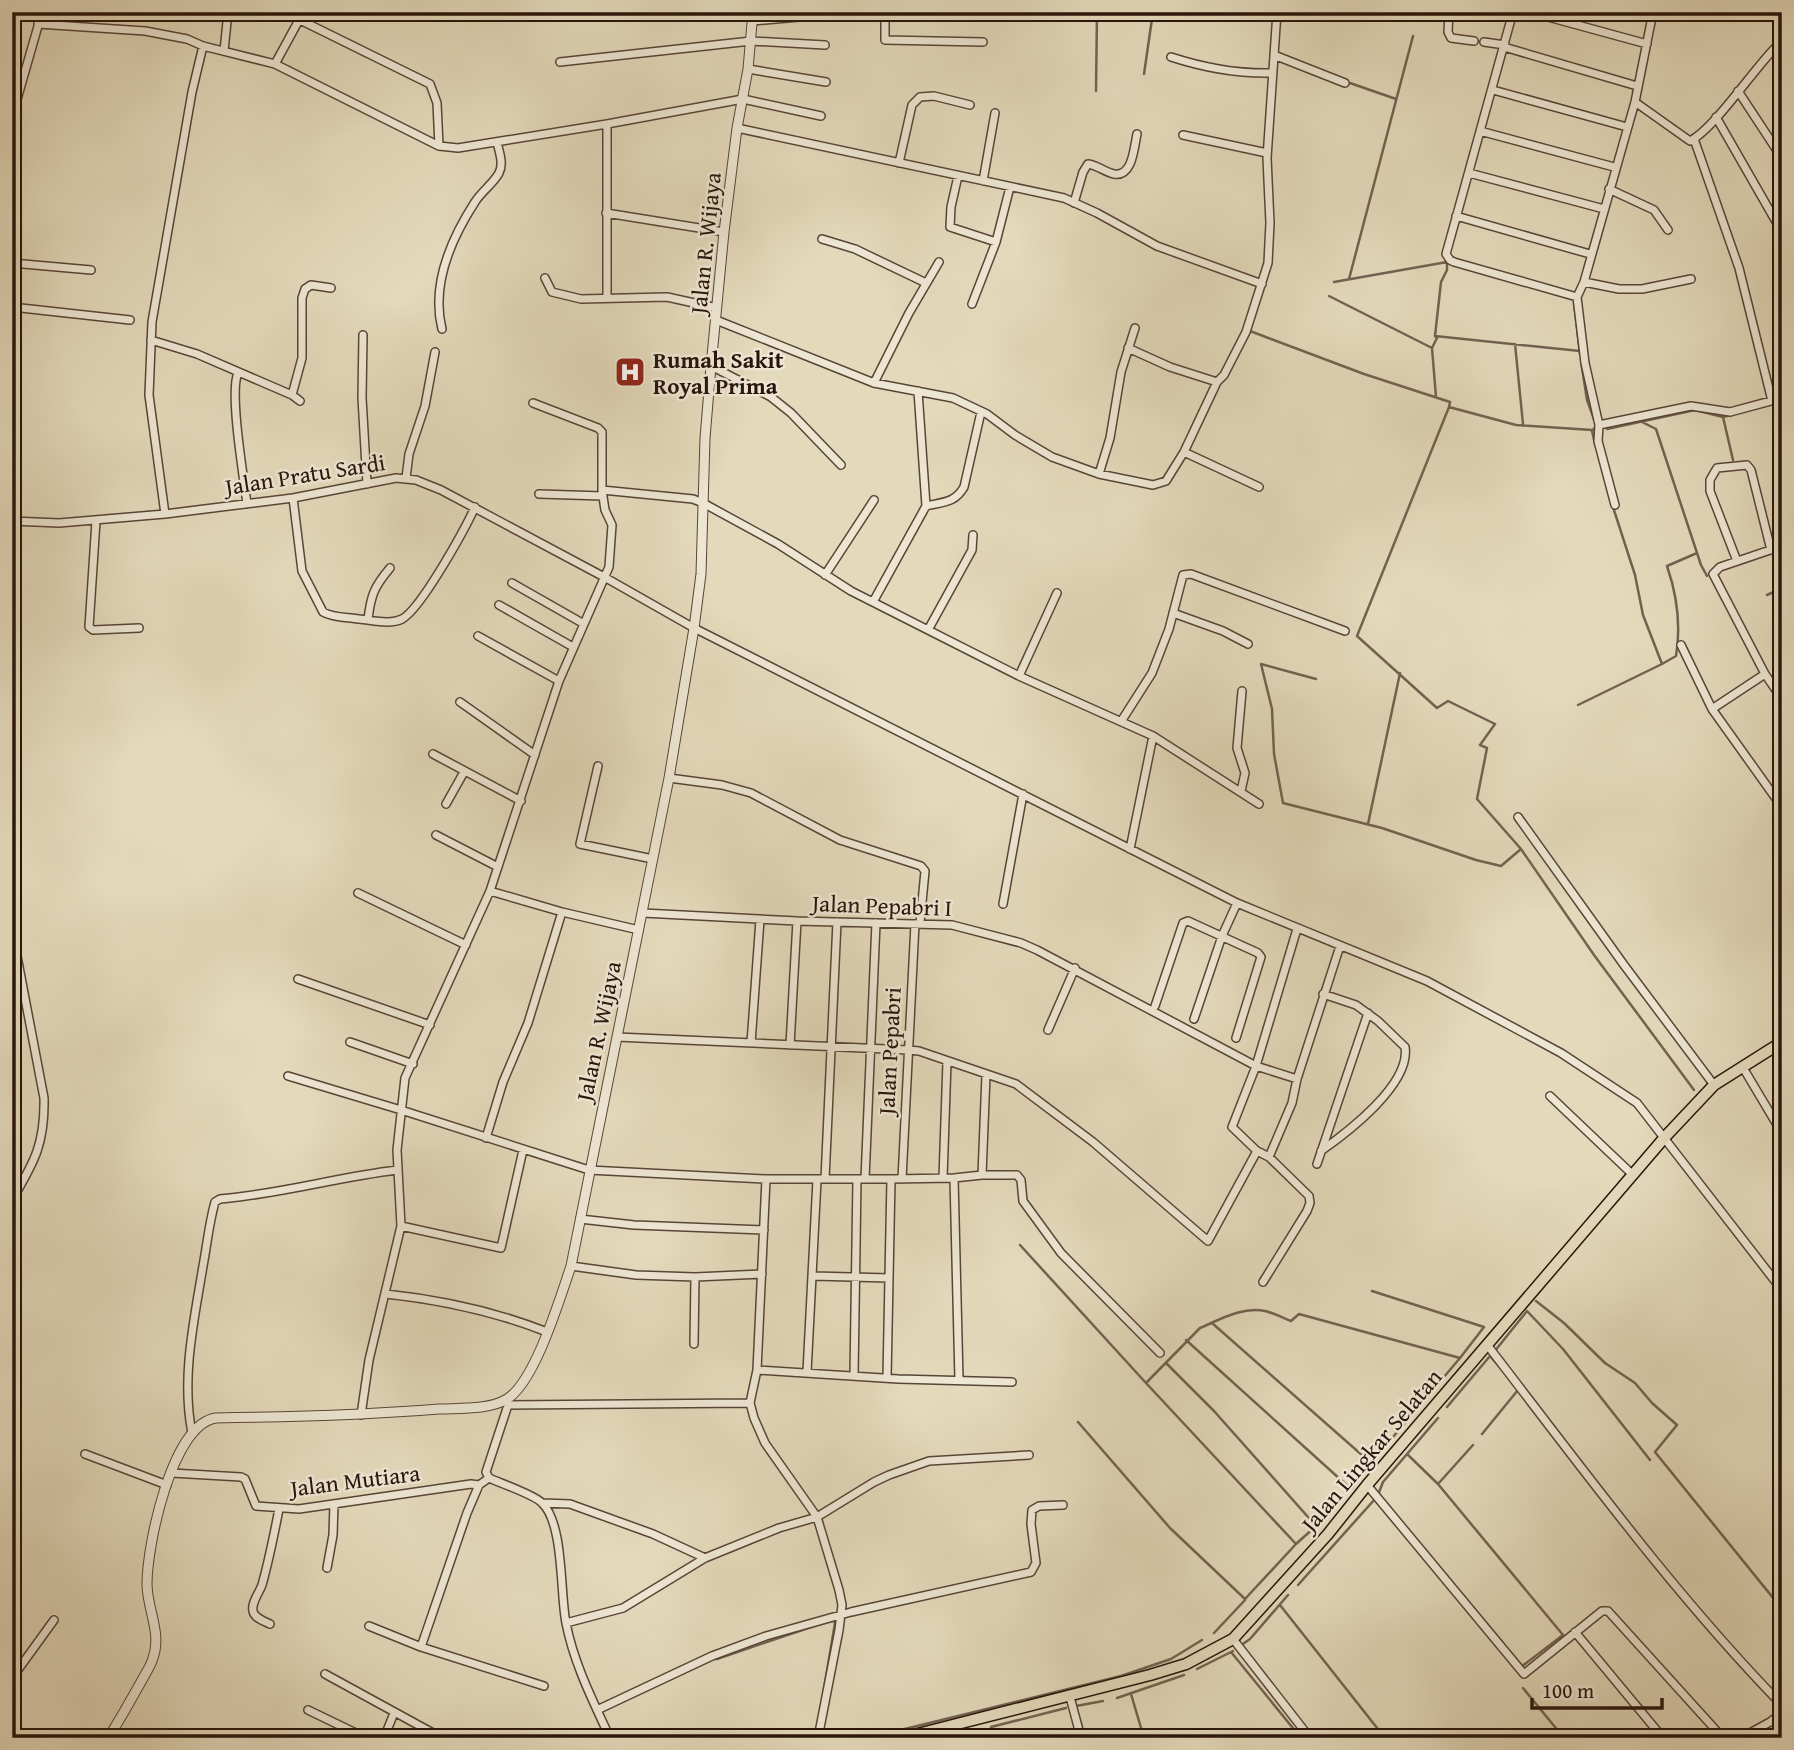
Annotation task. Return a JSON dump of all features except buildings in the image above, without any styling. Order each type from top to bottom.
[{"type":"highway","name":"Jalan Lingkar Selatan","points":[[902,1738],[1070,1697],[1186,1664],[1233,1639],[1328,1534],[1665,1137],[1714,1084],[1782,1042]]},
{"type":"street","points":[[12,117],[42,12]]},
{"type":"street","points":[[224,51],[228,12]]},
{"type":"street","points":[[284,12],[430,84],[437,103],[439,146]]},
{"type":"street","points":[[753,16],[857,12]]},
{"type":"street","points":[[885,12],[885,40],[983,42]]},
{"type":"street","points":[[716,320],[874,383],[953,398],[981,412],[1052,457],[1099,474],[1153,485],[1166,481],[1184,452],[1217,382],[1224,375],[1246,332],[1268,263],[1270,223],[1267,153],[1277,12]]},
{"type":"street","points":[[1347,12],[1366,14]]},
{"type":"street","points":[[1449,12],[1451,38],[1474,41]]},
{"type":"street","points":[[1513,12],[1446,254],[1450,260],[1577,297]]},
{"type":"street","points":[[1530,12],[1647,44]]},
{"type":"street","points":[[1615,505],[1598,441],[1599,425],[1587,375],[1577,297],[1584,282],[1635,102],[1653,12]]},
{"type":"street","name":"Jalan R. Wijaya","points":[[507,1402],[519,1388],[547,1332],[571,1266],[669,778],[701,574],[710,366],[724,232],[753,16]]},
{"type":"street","points":[[275,64],[299,20]]},
{"type":"street","points":[[38,24],[145,31],[187,39],[203,46],[275,64],[439,146],[458,148],[497,142],[743,99],[821,116]]},
{"type":"street","points":[[560,62],[751,41],[825,45]]},
{"type":"street","points":[[1484,42],[1637,86]]},
{"type":"street","points":[[165,514],[149,395],[152,322],[192,92],[203,46]]},
{"type":"street","points":[[1635,102],[1687,139],[1695,139],[1775,48],[1782,49]]},
{"type":"street","points":[[1274,55],[1345,83]]},
{"type":"street","points":[[1171,57],[1203,68],[1272,74]]},
{"type":"street","points":[[748,69],[826,82]]},
{"type":"street","points":[[1493,90],[1627,127]]},
{"type":"street","points":[[1738,90],[1782,158]]},
{"type":"street","points":[[899,163],[912,105],[920,97],[934,96],[970,105]]},
{"type":"street","points":[[983,181],[995,113]]},
{"type":"street","points":[[1716,117],[1782,232]]},
{"type":"street","points":[[607,124],[607,297]]},
{"type":"street","points":[[737,128],[1074,203],[1157,246],[1262,284]]},
{"type":"street","points":[[1480,131],[1615,167]]},
{"type":"street","points":[[1074,203],[1088,164],[1114,174],[1128,169],[1137,134]]},
{"type":"street","points":[[1183,135],[1267,153]]},
{"type":"street","points":[[1695,139],[1739,268],[1772,401]]},
{"type":"street","points":[[442,329],[438,312],[448,253],[476,200],[499,173],[501,162],[497,142]]},
{"type":"street","points":[[1469,173],[1604,209]]},
{"type":"street","points":[[958,176],[951,207],[950,227],[996,242]]},
{"type":"street","points":[[972,304],[996,242],[1010,187]]},
{"type":"street","points":[[1609,189],[1654,210],[1668,230]]},
{"type":"street","points":[[606,213],[724,232]]},
{"type":"street","points":[[1457,216],[1590,254]]},
{"type":"street","points":[[822,239],[855,248],[926,283]]},
{"type":"street","points":[[874,383],[939,262]]},
{"type":"street","points":[[12,263],[91,270]]},
{"type":"street","points":[[545,278],[552,292],[580,299],[667,297],[717,308]]},
{"type":"street","points":[[1584,282],[1642,289],[1691,279]]},
{"type":"street","points":[[292,395],[302,358],[302,298],[305,289],[311,285],[331,288]]},
{"type":"street","points":[[12,307],[131,320]]},
{"type":"street","points":[[1099,474],[1110,438],[1121,372],[1135,328]]},
{"type":"street","points":[[363,335],[362,398],[367,484]]},
{"type":"street","points":[[151,340],[197,354],[292,395],[300,401]]},
{"type":"street","points":[[1128,348],[1170,367],[1217,382]]},
{"type":"street","points":[[406,478],[409,454],[425,406],[435,352]]},
{"type":"street","points":[[710,366],[771,397],[791,413],[841,465]]},
{"type":"street","points":[[238,373],[235,383],[236,410],[247,503]]},
{"type":"street","points":[[873,602],[926,506],[918,391]]},
{"type":"street","points":[[1599,425],[1691,406],[1730,412],[1782,398]]},
{"type":"street","points":[[361,1416],[369,1360],[401,1226],[397,1170],[405,1078],[490,891],[559,681],[606,578],[612,525],[605,510],[602,493],[602,432],[533,402]]},
{"type":"street","points":[[926,506],[954,500],[964,487],[981,412]]},
{"type":"street","points":[[1184,452],[1259,486]]},
{"type":"street","points":[[1737,561],[1710,491],[1710,480],[1717,468],[1741,464],[1747,465],[1751,470],[1771,550]]},
{"type":"street","name":"Jalan Pratu Sardi","points":[[12,521],[59,523],[165,514],[293,498],[406,478],[416,480],[475,507],[694,628],[1237,903],[1427,981],[1561,1053],[1637,1103],[1782,1290]]},
{"type":"street","points":[[539,495],[602,493],[693,499],[703,503],[778,544],[873,602],[1019,676],[1153,736],[1259,804]]},
{"type":"street","points":[[293,498],[302,571],[320,608],[332,616],[368,620],[395,621],[411,611],[458,543],[475,507]]},
{"type":"street","points":[[825,575],[874,500]]},
{"type":"street","points":[[96,521],[89,627],[93,630],[139,628]]},
{"type":"street","points":[[928,629],[972,550],[973,535]]},
{"type":"street","points":[[1782,547],[1714,570],[1713,578],[1765,674],[1782,699]]},
{"type":"street","points":[[368,620],[370,597],[390,568]]},
{"type":"street","points":[[1122,720],[1152,673],[1169,629],[1183,575],[1192,574],[1345,631]]},
{"type":"street","points":[[512,583],[584,624]]},
{"type":"street","points":[[1019,676],[1057,593]]},
{"type":"street","points":[[499,605],[573,647]]},
{"type":"street","points":[[1173,613],[1223,631],[1248,644]]},
{"type":"street","points":[[478,636],[559,681]]},
{"type":"street","points":[[1681,645],[1712,709],[1782,807]]},
{"type":"street","points":[[1712,709],[1765,674]]},
{"type":"street","points":[[1241,791],[1245,773],[1237,748],[1242,691]]},
{"type":"street","points":[[460,702],[536,755]]},
{"type":"street","points":[[1130,849],[1153,736]]},
{"type":"street","points":[[433,754],[521,801]]},
{"type":"street","points":[[598,766],[580,844],[653,859]]},
{"type":"street","points":[[446,804],[464,772]]},
{"type":"street","name":"Jalan Pepabri","points":[[669,778],[722,785],[751,793],[840,840],[923,867],[925,871],[917,923],[908,1050],[902,1179]]},
{"type":"street","points":[[1003,904],[1023,794]]},
{"type":"street","points":[[1518,817],[1624,965],[1714,1084]]},
{"type":"street","points":[[436,835],[498,867]]},
{"type":"street","points":[[490,891],[639,930]]},
{"type":"street","points":[[358,892],[466,945]]},
{"type":"street","points":[[1194,1019],[1222,936],[1237,903]]},
{"type":"street","points":[[486,1138],[503,1082],[528,1023],[562,912]]},
{"type":"street","name":"Jalan Pepabri I","points":[[643,913],[760,920],[952,925],[1021,943],[1075,968],[1255,1066],[1297,1079]]},
{"type":"street","points":[[751,1043],[760,920]]},
{"type":"street","points":[[790,1045],[797,921]]},
{"type":"street","points":[[1156,1006],[1183,921],[1188,921],[1258,953],[1262,959],[1236,1038]]},
{"type":"street","points":[[807,1372],[837,922]]},
{"type":"street","points":[[854,1376],[856,1277],[871,1049],[876,923]]},
{"type":"street","points":[[12,929],[44,1098],[45,1118],[38,1151],[12,1200]]},
{"type":"street","points":[[1263,1282],[1310,1203],[1309,1196],[1269,1157],[1257,1151],[1232,1127],[1255,1066],[1297,929]]},
{"type":"street","points":[[1269,1157],[1292,1103],[1297,1079],[1340,946]]},
{"type":"street","points":[[1048,1030],[1075,968]]},
{"type":"street","points":[[298,979],[430,1025]]},
{"type":"street","points":[[1321,1151],[1364,1118],[1399,1075],[1406,1052],[1405,1046],[1368,1013],[1356,1005],[1323,994]]},
{"type":"street","points":[[1317,1164],[1368,1013]]},
{"type":"street","points":[[617,1037],[919,1051],[1011,1082],[1093,1142],[1208,1241],[1257,1151]]},
{"type":"street","points":[[350,1042],[413,1064]]},
{"type":"street","points":[[943,1178],[947,1062]]},
{"type":"street","points":[[1742,1066],[1782,1133]]},
{"type":"street","points":[[982,1175],[986,1075]]},
{"type":"street","points":[[288,1076],[589,1170],[821,1180],[954,1178],[1009,1174],[1019,1177],[1023,1201],[1061,1253],[1160,1353]]},
{"type":"street","points":[[1550,1096],[1633,1175]]},
{"type":"street","points":[[401,1226],[500,1249],[523,1150]]},
{"type":"street","points":[[191,1433],[186,1382],[214,1205],[220,1199],[256,1196],[397,1170]]},
{"type":"street","points":[[954,1178],[959,1380]]},
{"type":"street","points":[[766,1179],[757,1370],[750,1403],[765,1443],[817,1517],[839,1590],[841,1614],[818,1738]]},
{"type":"street","points":[[887,1378],[891,1179]]},
{"type":"street","points":[[580,1219],[634,1225],[764,1230]]},
{"type":"street","points":[[571,1266],[636,1275],[695,1277],[762,1274]]},
{"type":"street","points":[[814,1276],[889,1278]]},
{"type":"street","points":[[694,1344],[695,1277]]},
{"type":"street","points":[[386,1294],[463,1304],[547,1332]]},
{"type":"street","points":[[1488,1346],[1619,1516],[1748,1670],[1782,1705]]},
{"type":"street","points":[[757,1370],[1012,1382]]},
{"type":"street","points":[[108,1738],[154,1657],[157,1636],[147,1588],[148,1561],[167,1485],[184,1442],[201,1423],[216,1418],[361,1416],[507,1402],[750,1403]]},
{"type":"street","points":[[507,1402],[486,1472],[489,1478],[542,1503],[570,1504],[653,1534],[705,1558]]},
{"type":"street","points":[[85,1454],[167,1485]]},
{"type":"street","points":[[566,1623],[623,1608],[705,1558],[779,1528],[817,1517],[874,1482],[929,1461],[1029,1455]]},
{"type":"street","name":"Jalan Mutiara","points":[[172,1473],[241,1477],[245,1479],[256,1506],[279,1509],[479,1485]]},
{"type":"street","points":[[421,1647],[447,1566],[479,1485],[489,1478]]},
{"type":"street","points":[[1367,1485],[1524,1674],[1602,1611],[1608,1611],[1723,1738]]},
{"type":"street","points":[[542,1503],[557,1537],[566,1623],[584,1685],[610,1738]]},
{"type":"street","points":[[327,1569],[332,1544],[334,1504]]},
{"type":"street","points":[[597,1710],[712,1656],[766,1636],[841,1614],[1031,1572],[1036,1563],[1030,1513],[1034,1507],[1063,1505]]},
{"type":"street","points":[[270,1624],[256,1617],[253,1607],[273,1545],[279,1509]]},
{"type":"street","points":[[12,1678],[54,1620]]},
{"type":"street","points":[[369,1626],[421,1647],[544,1686]]},
{"type":"street","points":[[1575,1632],[1663,1738]]},
{"type":"street","points":[[1233,1639],[1310,1738]]},
{"type":"street","points":[[325,1674],[442,1738]]},
{"type":"street","points":[[1070,1697],[1081,1738]]},
{"type":"street","points":[[308,1710],[366,1738]]},
{"type":"street","points":[[384,1738],[394,1713]]},
{"type":"street","points":[[1741,1738],[1782,1713]]},
{"type":"waterway","points":[[1096,91],[1097,12]]},
{"type":"waterway","points":[[1144,74],[1153,12]]},
{"type":"waterway","points":[[1349,279],[1413,36]]},
{"type":"waterway","points":[[1350,83],[1396,99]]},
{"type":"waterway","points":[[1436,397],[1432,348],[1437,338],[1435,336],[1441,282],[1447,270],[1447,261]]},
{"type":"waterway","points":[[1334,282],[1447,262]]},
{"type":"waterway","points":[[1329,296],[1432,348]]},
{"type":"waterway","points":[[1574,302],[1580,354]]},
{"type":"waterway","points":[[1250,331],[1364,374],[1450,402],[1449,407],[1516,425],[1592,430]]},
{"type":"waterway","points":[[1435,336],[1580,351]]},
{"type":"waterway","points":[[1515,344],[1523,424]]},
{"type":"waterway","points":[[1581,361],[1587,400],[1594,419]]},
{"type":"waterway","points":[[1316,679],[1261,664],[1272,709],[1274,754],[1283,803],[1382,828],[1501,866],[1521,849],[1477,799],[1487,748],[1480,745],[1495,724],[1448,701],[1437,708],[1357,636],[1449,407]]},
{"type":"waterway","points":[[1607,429],[1695,410],[1723,417],[1731,415]]},
{"type":"waterway","points":[[1723,417],[1733,460]]},
{"type":"waterway","points":[[1642,422],[1656,429],[1707,576]]},
{"type":"waterway","points":[[1595,444],[1592,431],[1597,425]]},
{"type":"waterway","points":[[1578,705],[1662,664],[1643,615],[1635,575],[1612,504]]},
{"type":"waterway","points":[[1662,664],[1676,656],[1678,633],[1676,599],[1667,566],[1697,553]]},
{"type":"waterway","points":[[1767,595],[1782,588]]},
{"type":"waterway","points":[[1368,824],[1400,673]]},
{"type":"waterway","points":[[1521,849],[1594,955],[1694,1090]]},
{"type":"waterway","points":[[1020,1245],[1146,1383]]},
{"type":"waterway","points":[[1372,1291],[1484,1327],[1460,1358]]},
{"type":"waterway","points":[[1536,1301],[1564,1323],[1605,1363],[1635,1383],[1652,1403],[1677,1425],[1655,1452],[1782,1609]]},
{"type":"waterway","points":[[1078,1422],[1170,1528],[1245,1599],[1296,1544],[1146,1383],[1200,1328],[1231,1315],[1248,1310],[1265,1311],[1291,1321],[1299,1314],[1460,1358],[1371,1463],[1212,1323]]},
{"type":"waterway","points":[[1494,1352],[1527,1311],[1563,1349],[1650,1460]]},
{"type":"waterway","points":[[1186,1340],[1351,1489],[1371,1463]]},
{"type":"waterway","points":[[1490,1356],[1504,1372]]},
{"type":"waterway","points":[[1447,1407],[1490,1356]]},
{"type":"waterway","points":[[1166,1363],[1214,1411],[1316,1526],[1296,1544]]},
{"type":"waterway","points":[[1482,1434],[1518,1390]]},
{"type":"waterway","points":[[1378,1495],[1383,1482],[1438,1418]]},
{"type":"waterway","points":[[1438,1484],[1473,1445]]},
{"type":"waterway","points":[[1407,1454],[1438,1484],[1563,1635],[1521,1667]]},
{"type":"waterway","points":[[1298,1585],[1375,1499]]},
{"type":"waterway","points":[[1240,1646],[1250,1639],[1288,1595]]},
{"type":"waterway","points":[[1214,1633],[1245,1600]]},
{"type":"waterway","points":[[1280,1605],[1385,1738]]},
{"type":"waterway","points":[[824,1689],[835,1623],[833,1620]]},
{"type":"waterway","points":[[717,1659],[820,1624]]},
{"type":"waterway","points":[[868,1738],[1121,1676],[1171,1659],[1202,1640]]},
{"type":"waterway","points":[[1197,1669],[1233,1651]]},
{"type":"waterway","points":[[1231,1652],[1301,1738]]},
{"type":"waterway","points":[[1117,1698],[1184,1675]]},
{"type":"waterway","points":[[1523,1688],[1564,1738]]},
{"type":"waterway","points":[[1131,1694],[1144,1738]]},
{"type":"waterway","points":[[1085,1738],[1076,1706],[1103,1701]]},
{"type":"waterway","points":[[991,1727],[1066,1708]]},
{"type":"waterway","points":[[948,1738],[977,1730]]},
{"type":"place","name":"Rumah Sakit Royal Prima","points":[[630,372]]}]
